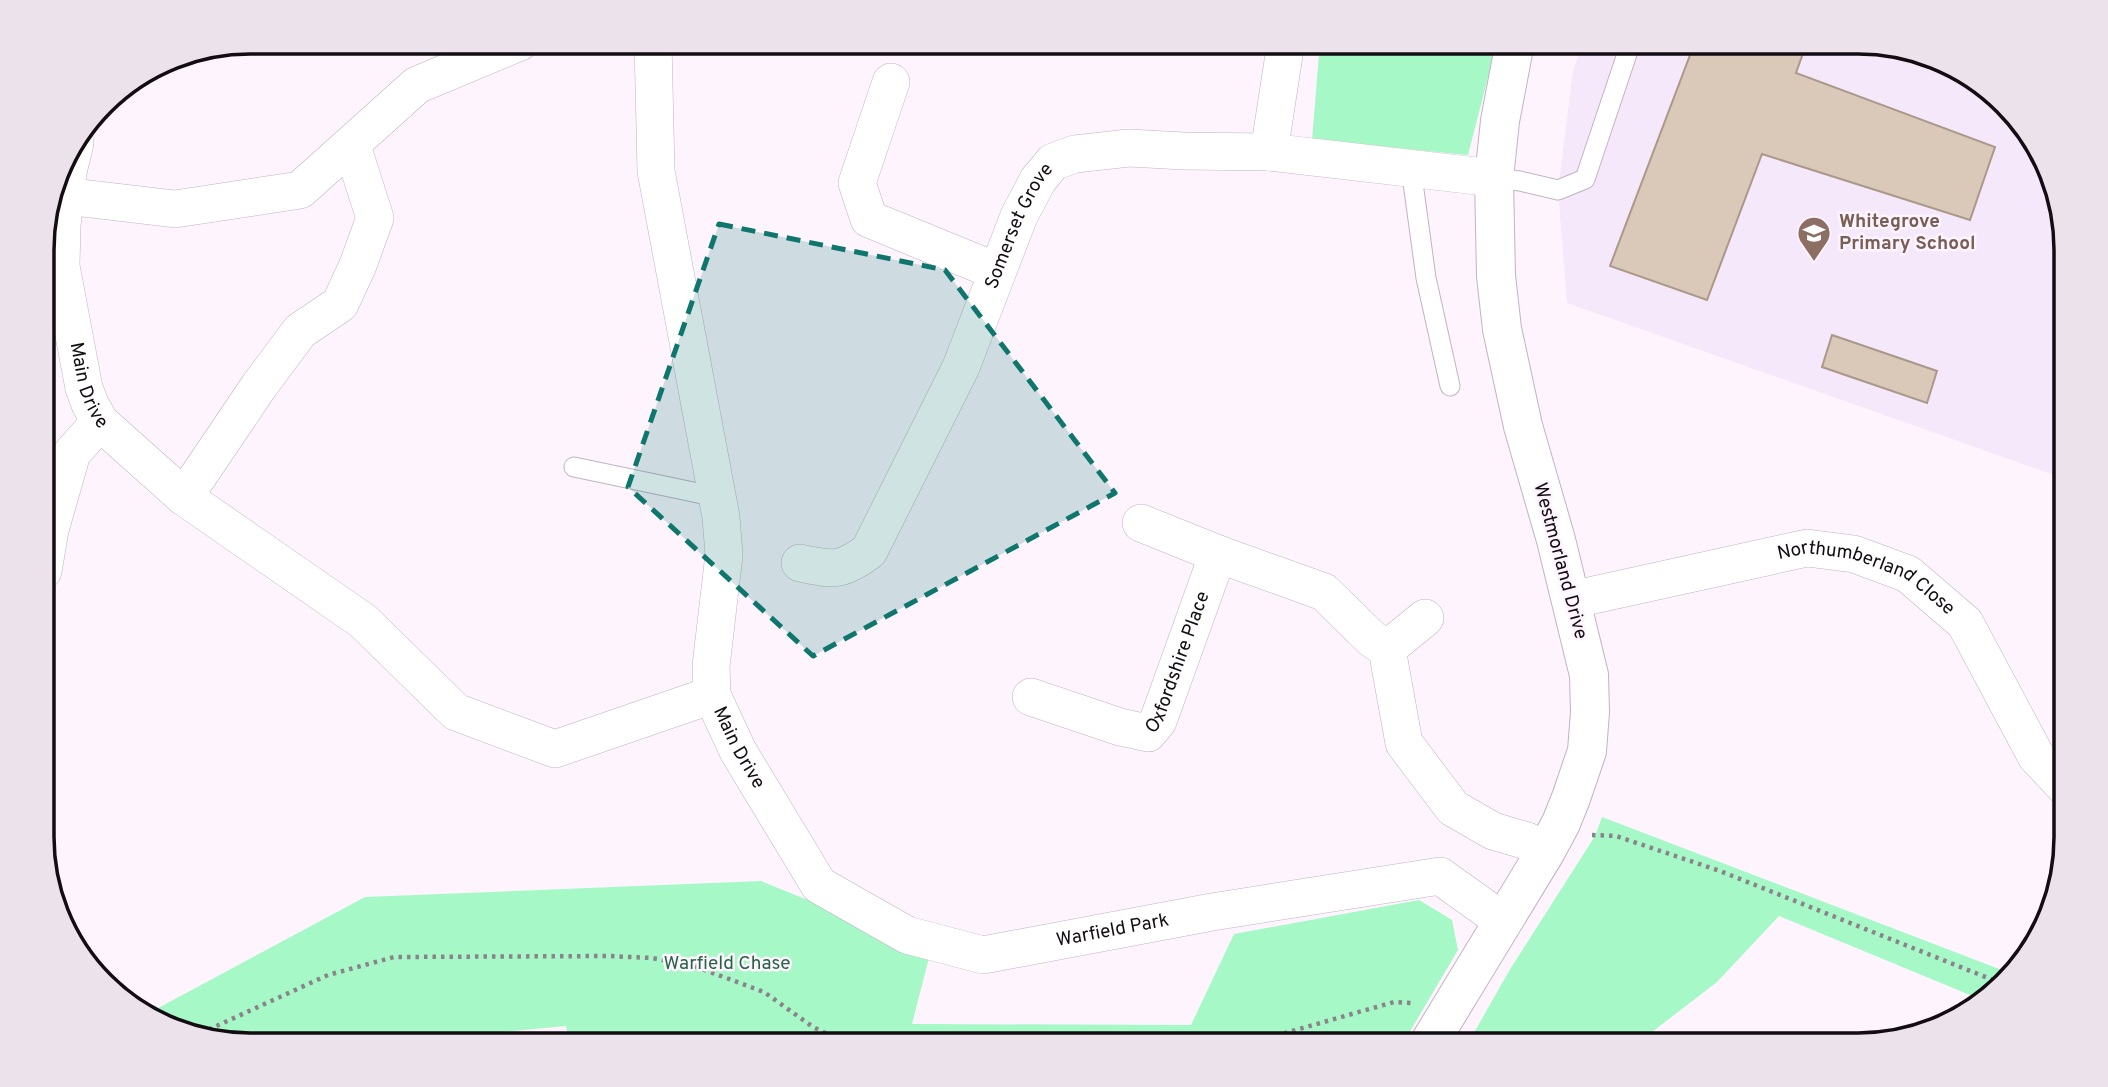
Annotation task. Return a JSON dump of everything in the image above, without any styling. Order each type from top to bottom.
[{"type":"street","points":[[1269,152],[1284,54]]},
{"type":"street","name":"Westmorland Drive","points":[[1435,1032],[1546,851],[1566,811],[1587,751],[1589,675],[1523,426],[1502,329],[1496,276],[1494,178],[1500,121],[1513,54]]},
{"type":"street","points":[[70,172],[175,209],[300,190],[417,85],[489,55]]},
{"type":"street","points":[[100,422],[184,497],[363,621],[456,712],[555,749],[712,695],[711,666],[724,555],[717,497],[656,171],[653,55]]},
{"type":"street","points":[[891,82],[857,183],[869,219],[996,271]]},
{"type":"street","points":[[184,497],[259,386],[300,331],[340,304],[375,218],[352,146]]},
{"type":"street","name":"Somerset Grove","points":[[800,563],[831,570],[853,563],[869,551],[961,367],[1019,216],[1038,180],[1053,162],[1075,154],[1129,148],[1269,152],[1494,178]]},
{"type":"street","name":"Main Drive","points":[[55,507],[72,453],[100,422],[84,388],[61,266],[66,185]]},
{"type":"street","points":[[1141,523],[1324,592],[1372,639],[1387,649],[1404,743],[1453,807],[1493,831],[1527,841],[1546,851]]},
{"type":"street","name":"Northumberland Close","points":[[1571,600],[1807,548],[1854,554],[1908,574],[1965,623],[2036,756],[2054,775]]},
{"type":"street","name":"Oxfordshire Place","points":[[1031,697],[1120,727],[1148,733],[1158,721],[1218,554]]},
{"type":"street","points":[[1387,649],[1425,618]]},
{"type":"street","name":"Main Drive","points":[[712,695],[738,751],[768,800]]},
{"type":"street","name":"Warfield Park","points":[[768,800],[819,885],[907,935],[983,955],[1212,912],[1440,876],[1504,919]]},
{"type":"lane","points":[[1494,178],[1558,190],[1585,179],[1627,54]]},
{"type":"lane","points":[[1411,168],[1426,278],[1450,386]]},
{"type":"lane","points":[[574,467],[717,497]]},
{"type":"path","points":[[1595,836],[1616,836],[1720,871],[1992,979]]},
{"type":"path","points":[[212,1029],[328,975],[394,957],[609,956],[652,958],[694,966],[764,992],[824,1033]]},
{"type":"path","points":[[1288,1032],[1394,1002],[1420,1004],[1435,1032]]},
{"type":"highlighted area","points":[[719,224],[945,270],[1115,493],[813,656],[628,487]]},
{"type":"shaded area","name":"Whitegrove Primary School","points":[[1579,54],[1884,56],[1909,61],[1945,74],[1987,103],[2021,141],[2034,163],[2050,212],[2054,250],[2054,475],[1567,303],[1558,190],[1573,70]]},
{"type":"green space","points":[[1319,54],[1494,54],[1468,155],[1312,140]]},
{"type":"green space","points":[[1602,817],[2001,970],[1972,996],[1779,916],[1717,982],[1652,1032],[1474,1032],[1509,971],[1595,836]]},
{"type":"green space","name":"Warfield Chase","points":[[761,881],[931,950],[912,1024],[1191,1025],[1234,934],[1419,900],[1452,920],[1458,950],[1409,1032],[567,1033],[566,1026],[492,1033],[250,1033],[212,1029],[156,1009],[365,897]]},
{"type":"building","points":[[1690,54],[1803,54],[1796,73],[1995,147],[1970,220],[1762,154],[1707,300],[1610,266]]},
{"type":"building","points":[[1832,335],[1937,371],[1927,403],[1822,367]]},
{"type":"place","name":"Whitegrove Primary School","points":[[1814,263]]}]
